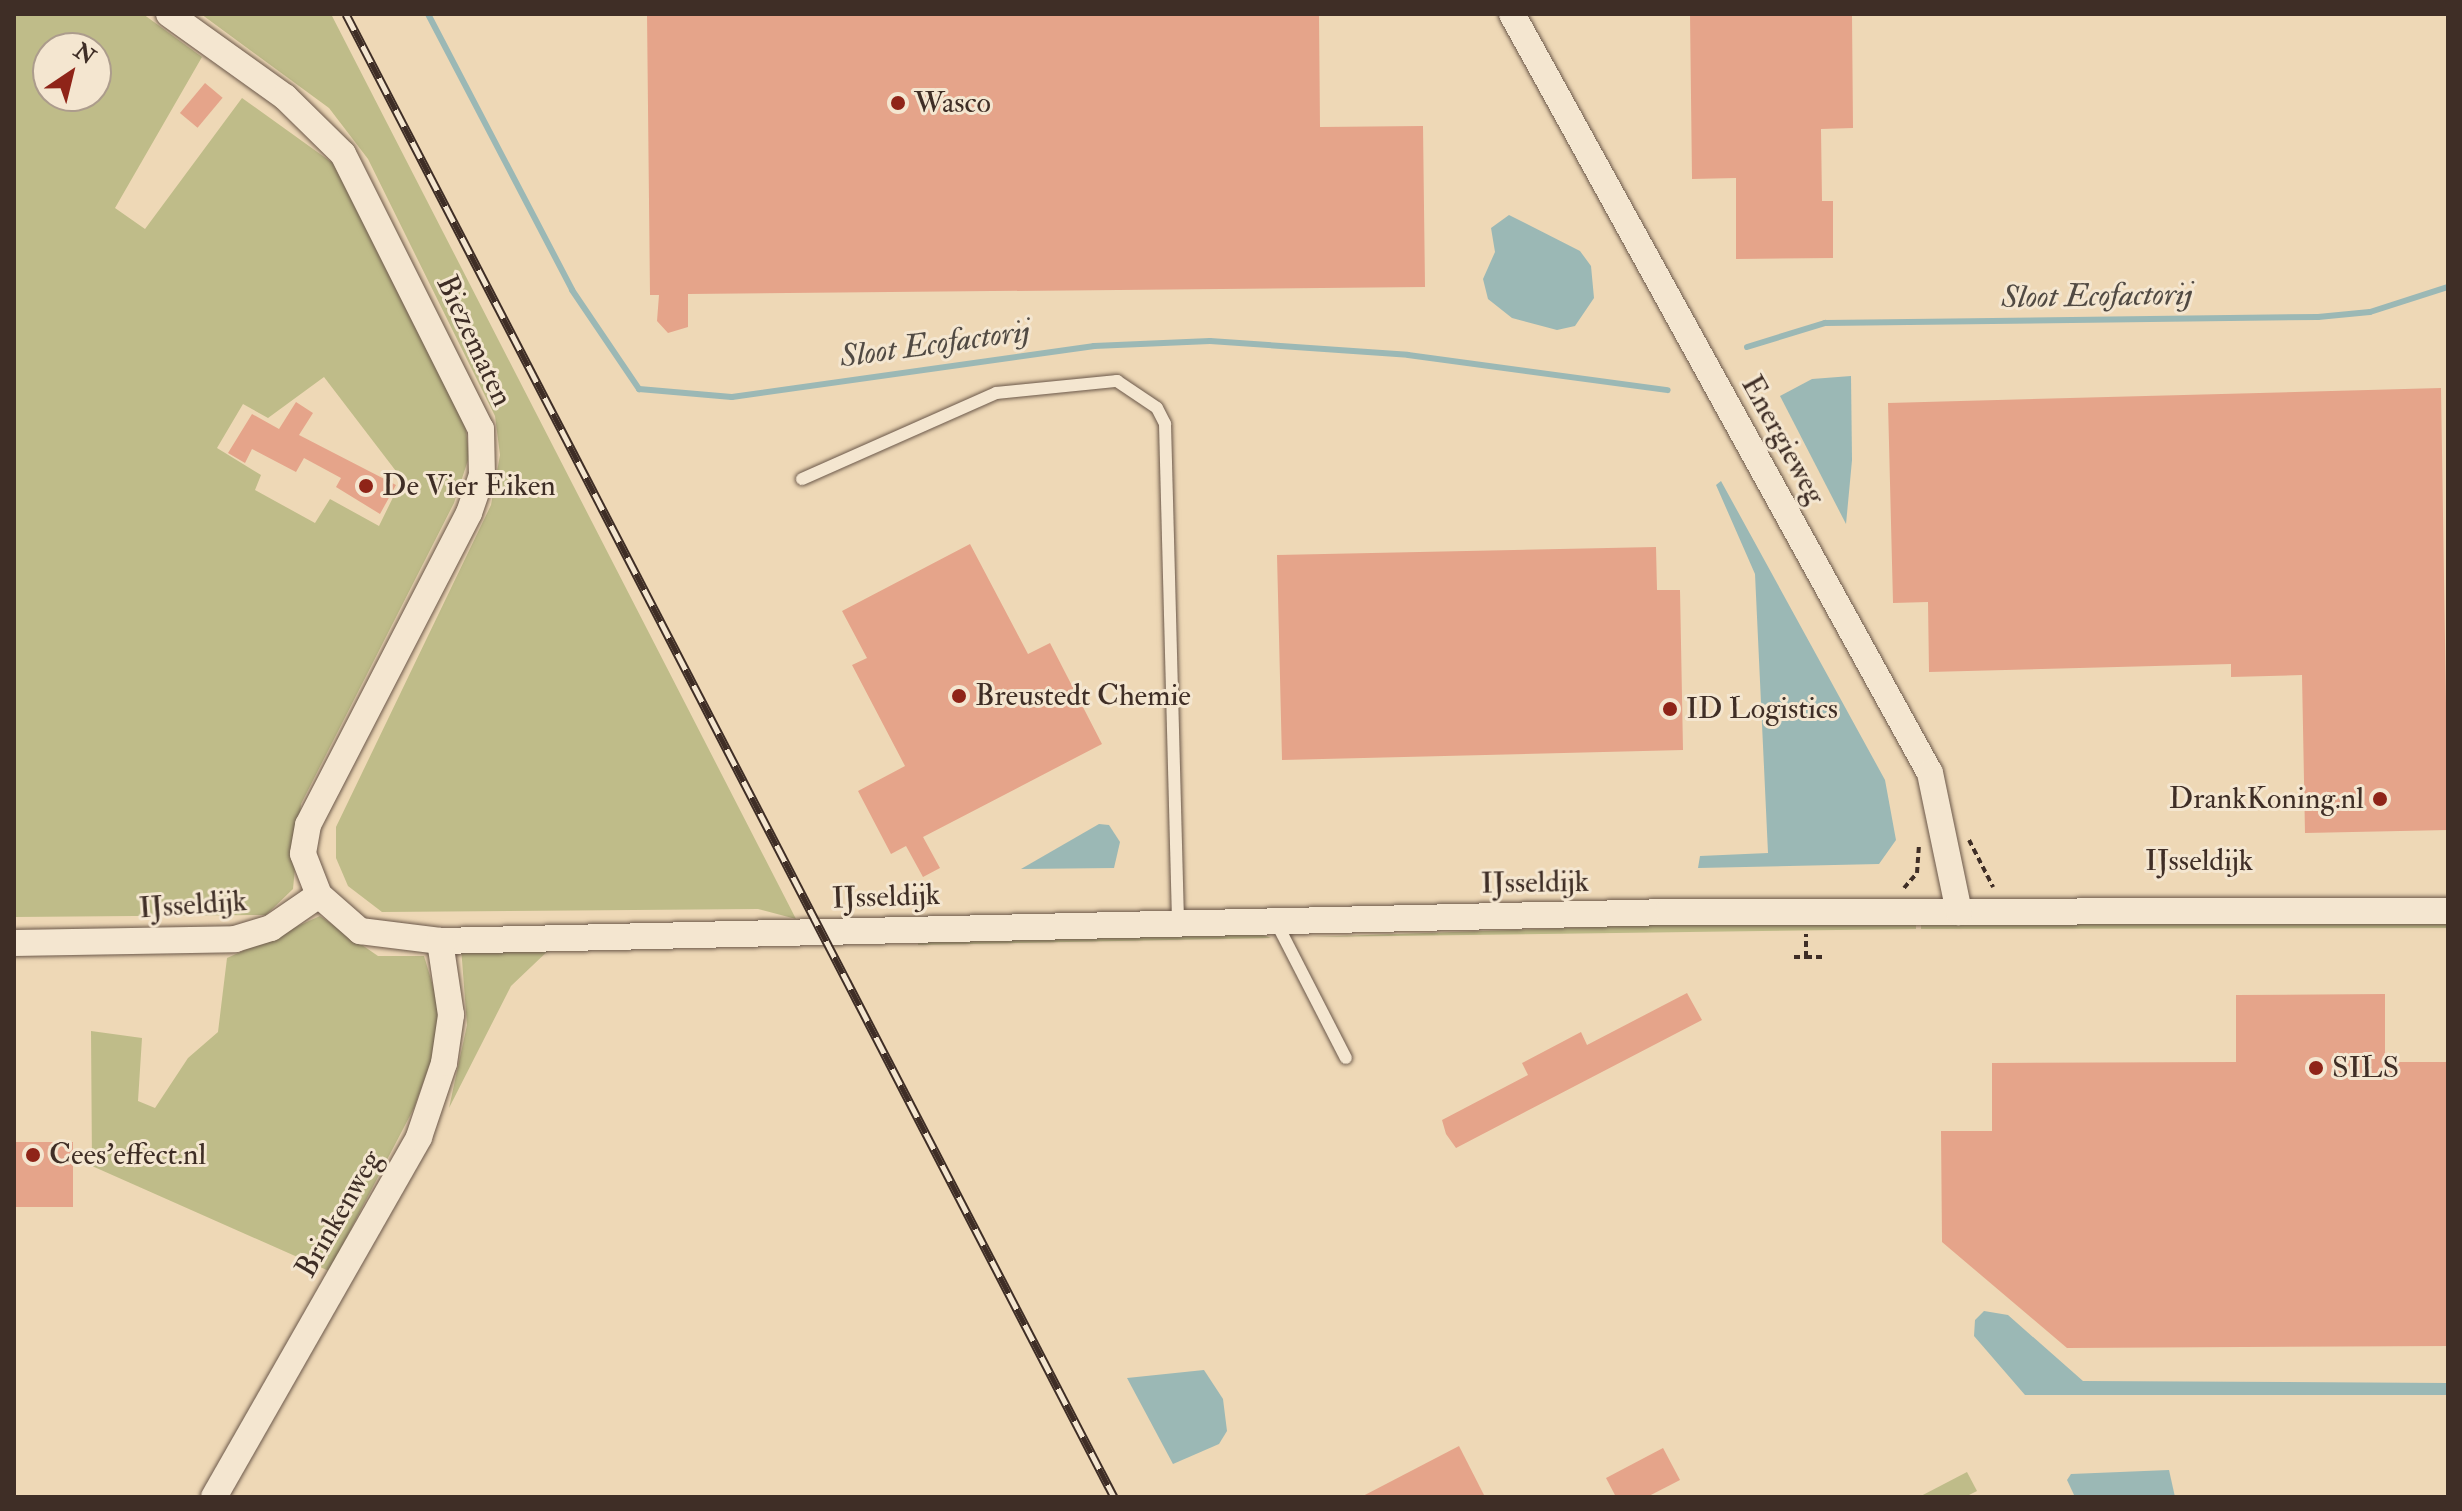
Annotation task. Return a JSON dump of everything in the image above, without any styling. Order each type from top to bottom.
[{"type":"street","name":"Biezematen","points":[[169,14],[285,97],[343,154],[481,429],[482,475],[469,513],[308,825],[303,854],[319,895]]},
{"type":"street","name":"Energieweg","points":[[1512,14],[1930,773],[1959,912]]},
{"type":"street","name":"IJsseldijk","points":[[14,943],[235,939],[271,928],[319,895],[360,931],[440,941],[1275,920],[1959,912],[2448,911]]},
{"type":"street","name":"Brinkenweg","points":[[214,1497],[419,1137],[444,1063],[451,1015],[440,941]]},
{"type":"lane","points":[[802,479],[996,393],[1117,381],[1157,408],[1165,424],[1178,922]]},
{"type":"lane","points":[[1275,920],[1346,1058]]},
{"type":"path","points":[[1899,891],[1917,873],[1919,838],[1946,838],[1970,840],[1982,878],[2007,894]]},
{"type":"path","points":[[1806,931],[1806,957]]},
{"type":"path","points":[[1794,957],[1824,957]]},
{"type":"shaded area","points":[[14,14],[143,14],[202,57],[115,208],[145,229],[242,98],[334,164],[464,413],[469,457],[454,503],[301,804],[293,889],[266,915],[14,917]],"holes":[[[324,377],[402,479],[379,526],[330,499],[315,523],[255,490],[261,475],[217,448],[243,404],[268,418]]]},
{"type":"shaded area","points":[[201,14],[331,14],[796,919],[758,909],[382,912],[348,886],[336,858],[336,827],[491,505],[500,455],[495,416],[368,159],[329,108]]},
{"type":"shaded area","points":[[320,916],[378,956],[424,956],[439,1006],[436,1047],[414,1108],[329,1271],[92,1166],[91,1031],[142,1038],[138,1101],[155,1108],[188,1058],[218,1032],[227,958]]},
{"type":"shaded area","points":[[1739,922],[1916,922],[1916,929],[1309,937]]},
{"type":"shaded area","points":[[1921,922],[2448,922],[2448,928],[1921,929]]},
{"type":"shaded area","points":[[1256,932],[1271,938],[918,945],[918,938]]},
{"type":"shaded area","points":[[553,946],[511,986],[449,1108],[467,1025],[461,947]]},
{"type":"shaded area","points":[[1967,1472],[1977,1491],[1965,1497],[1919,1497]]},
{"type":"water","points":[[1509,215],[1580,251],[1591,266],[1594,298],[1575,326],[1557,330],[1512,318],[1488,299],[1483,279],[1495,252],[1491,228]]},
{"type":"water","points":[[1851,376],[1852,460],[1846,524],[1780,396],[1812,379]]},
{"type":"water","points":[[1721,481],[1885,780],[1896,840],[1879,864],[1698,868],[1700,856],[1768,853],[1755,574],[1716,485]]},
{"type":"water","points":[[1099,824],[1109,825],[1120,842],[1114,868],[1021,869]]},
{"type":"water","points":[[1984,1311],[2008,1315],[2083,1381],[2448,1383],[2448,1395],[2025,1395],[1974,1336],[1975,1320]]},
{"type":"water","points":[[1204,1370],[1223,1399],[1227,1431],[1219,1444],[1173,1464],[1127,1378]]},
{"type":"water","points":[[2169,1470],[2175,1497],[2075,1497],[2067,1480],[2071,1474]]},
{"type":"building","points":[[647,14],[1319,14],[1320,127],[1423,126],[1425,287],[688,294],[688,327],[668,333],[657,321],[659,295],[650,295]]},
{"type":"building","points":[[1690,14],[1852,14],[1853,128],[1821,129],[1822,201],[1833,201],[1833,258],[1736,259],[1736,178],[1692,179]]},
{"type":"building","points":[[205,83],[223,98],[198,128],[180,113]]},
{"type":"building","points":[[2441,388],[2448,830],[2305,833],[2302,675],[2231,677],[2231,664],[1929,672],[1928,602],[1893,603],[1888,403]]},
{"type":"building","points":[[296,402],[313,413],[299,435],[396,485],[380,514],[336,487],[341,478],[304,458],[296,472],[252,449],[245,463],[228,453],[252,414],[279,429]]},
{"type":"building","points":[[970,544],[1028,654],[1050,643],[1102,744],[923,837],[940,868],[923,877],[906,846],[891,854],[858,791],[905,766],[852,665],[867,658],[842,611]]},
{"type":"building","points":[[1656,547],[1657,590],[1680,590],[1683,750],[1282,760],[1277,555]]},
{"type":"building","points":[[1687,993],[1702,1020],[1456,1148],[1446,1134],[1442,1120],[1528,1075],[1522,1063],[1581,1032],[1587,1045]]},
{"type":"building","points":[[2385,994],[2385,1062],[2448,1062],[2448,1346],[2067,1348],[1942,1242],[1941,1131],[1992,1131],[1992,1063],[2236,1062],[2236,995]]},
{"type":"building","points":[[14,1142],[73,1142],[73,1207],[14,1207]]},
{"type":"building","points":[[1459,1446],[1485,1497],[1361,1497]]},
{"type":"building","points":[[1663,1448],[1680,1480],[1647,1497],[1616,1497],[1606,1478]]},
{"type":"waterway","name":"Sloot Ecofactorij","points":[[428,14],[572,290],[639,389],[732,397],[1094,346],[1210,341],[1408,355],[1668,390]]},
{"type":"waterway","name":"Sloot Ecofactorij","points":[[1747,347],[1825,323],[2318,317],[2370,312],[2448,287]]},
{"type":"railway","points":[[346,14],[1114,1497]]},
{"type":"place","name":"Wasco","points":[[898,103]]},
{"type":"place","name":"De Vier Eiken","points":[[366,486]]},
{"type":"place","name":"Breustedt Chemie","points":[[959,696]]},
{"type":"place","name":"ID Logistics","points":[[1670,709]]},
{"type":"place","name":"DrankKoning.nl","points":[[2380,799]]},
{"type":"place","name":"SILS","points":[[2316,1068]]},
{"type":"place","name":"Cees'effect.nl","points":[[33,1155]]}]
